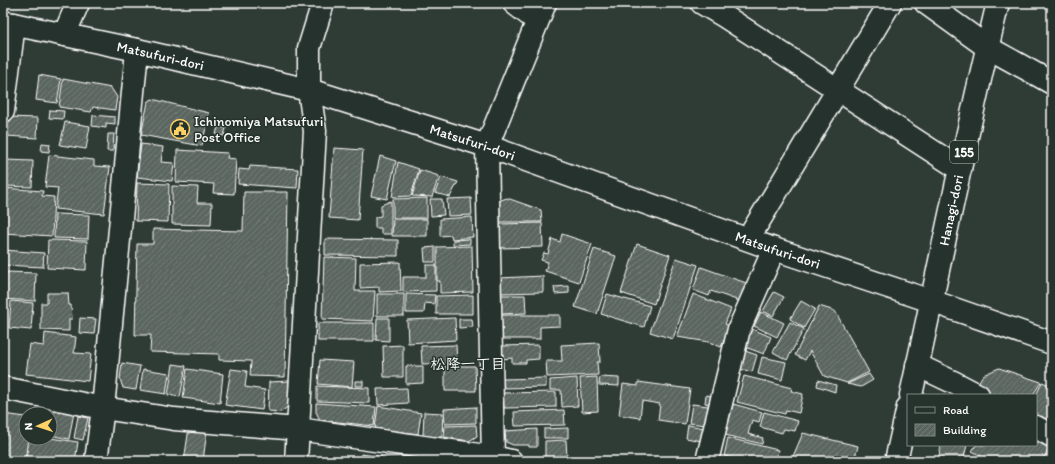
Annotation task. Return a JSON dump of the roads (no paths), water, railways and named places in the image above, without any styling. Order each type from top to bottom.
[{"type":"main road","points":[[64,35],[78,3]]},
{"type":"main road","points":[[296,461],[315,131],[309,90],[309,48],[323,3]]},
{"type":"main road","points":[[3,388],[103,408],[174,419],[298,430],[499,460],[487,146],[541,12],[514,3]]},
{"type":"main road","points":[[702,3],[960,169]]},
{"type":"main road","points":[[748,240],[890,3]]},
{"type":"main road","points":[[926,3],[987,47],[1052,83]]},
{"type":"main road","name":"Hanagi-dori","points":[[931,302],[998,3]]},
{"type":"main road","points":[[3,111],[8,23]]},
{"type":"main road","name":"Matsufuri-dori","points":[[8,23],[137,50],[309,90],[487,146],[748,240],[1052,343]]},
{"type":"main road","points":[[96,461],[103,408],[137,50]]},
{"type":"main road","points":[[707,461],[739,329],[774,249]]},
{"type":"main road","name":"155","points":[[911,394],[931,302]]},
{"type":"main road","points":[[918,365],[976,394]]},
{"type":"main road","points":[[896,461],[907,412]]},
{"type":"main road","points":[[1037,428],[1052,436]]},
{"type":"place","name":"Ichinomiya Matsufuri Post Office","points":[[180,129]]},
{"type":"district","name":"松降一丁目","points":[[468,364]]}]
